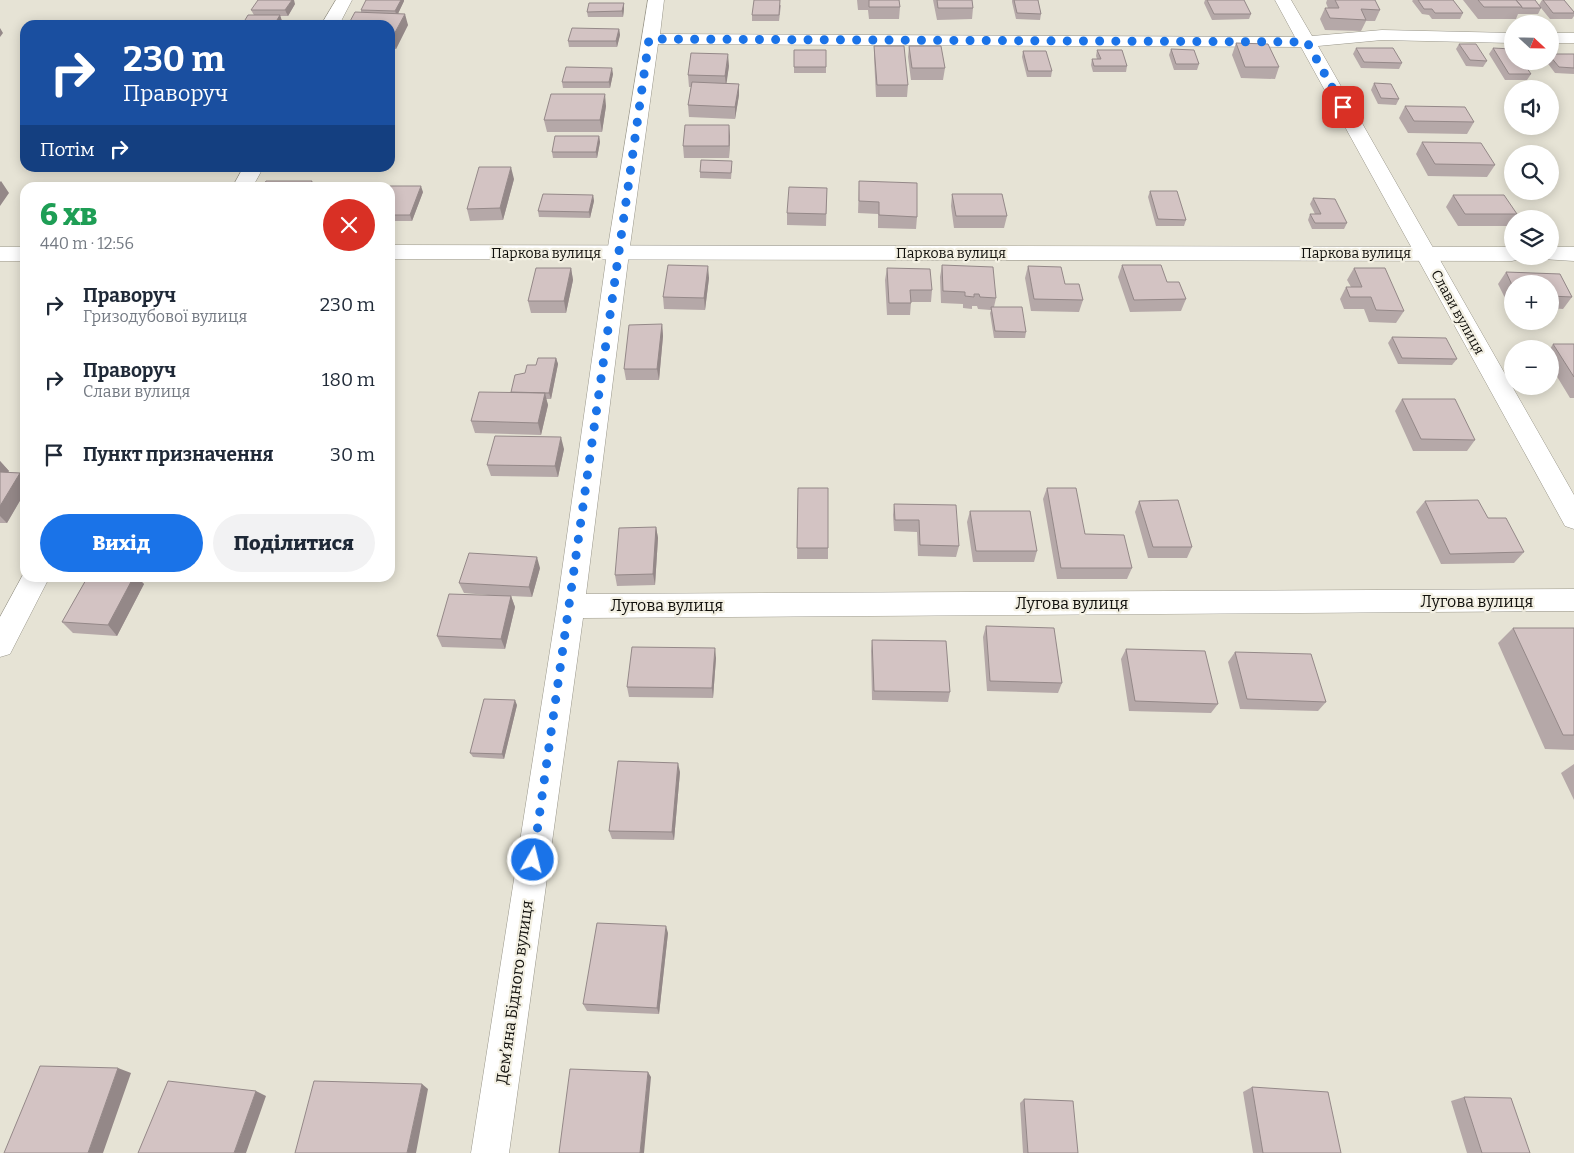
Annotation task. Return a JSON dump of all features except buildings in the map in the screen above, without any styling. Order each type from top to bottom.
[{"type":"street","points":[[333,20],[344,0]]},
{"type":"street","name":"Дем’яна Бідного вулиця","points":[[490,1153],[571,606],[618,253],[656,0]]},
{"type":"street","name":"Слави вулиця","points":[[1283,0],[1574,519]]},
{"type":"street","points":[[649,39],[1307,42],[1382,35],[1504,38]]},
{"type":"street","points":[[1559,38],[1574,38]]},
{"type":"street","name":"Паркова вулиця","points":[[395,252],[1504,254]]},
{"type":"street","points":[[0,254],[20,254]]},
{"type":"street","points":[[1559,254],[1574,254]]},
{"type":"street","points":[[0,645],[34,582]]},
{"type":"street","name":"Лугова вулиця","points":[[571,606],[1574,600]]},
{"type":"route","points":[[533,860],[571,606],[618,253],[649,39],[1307,42],[1343,107]]}]
